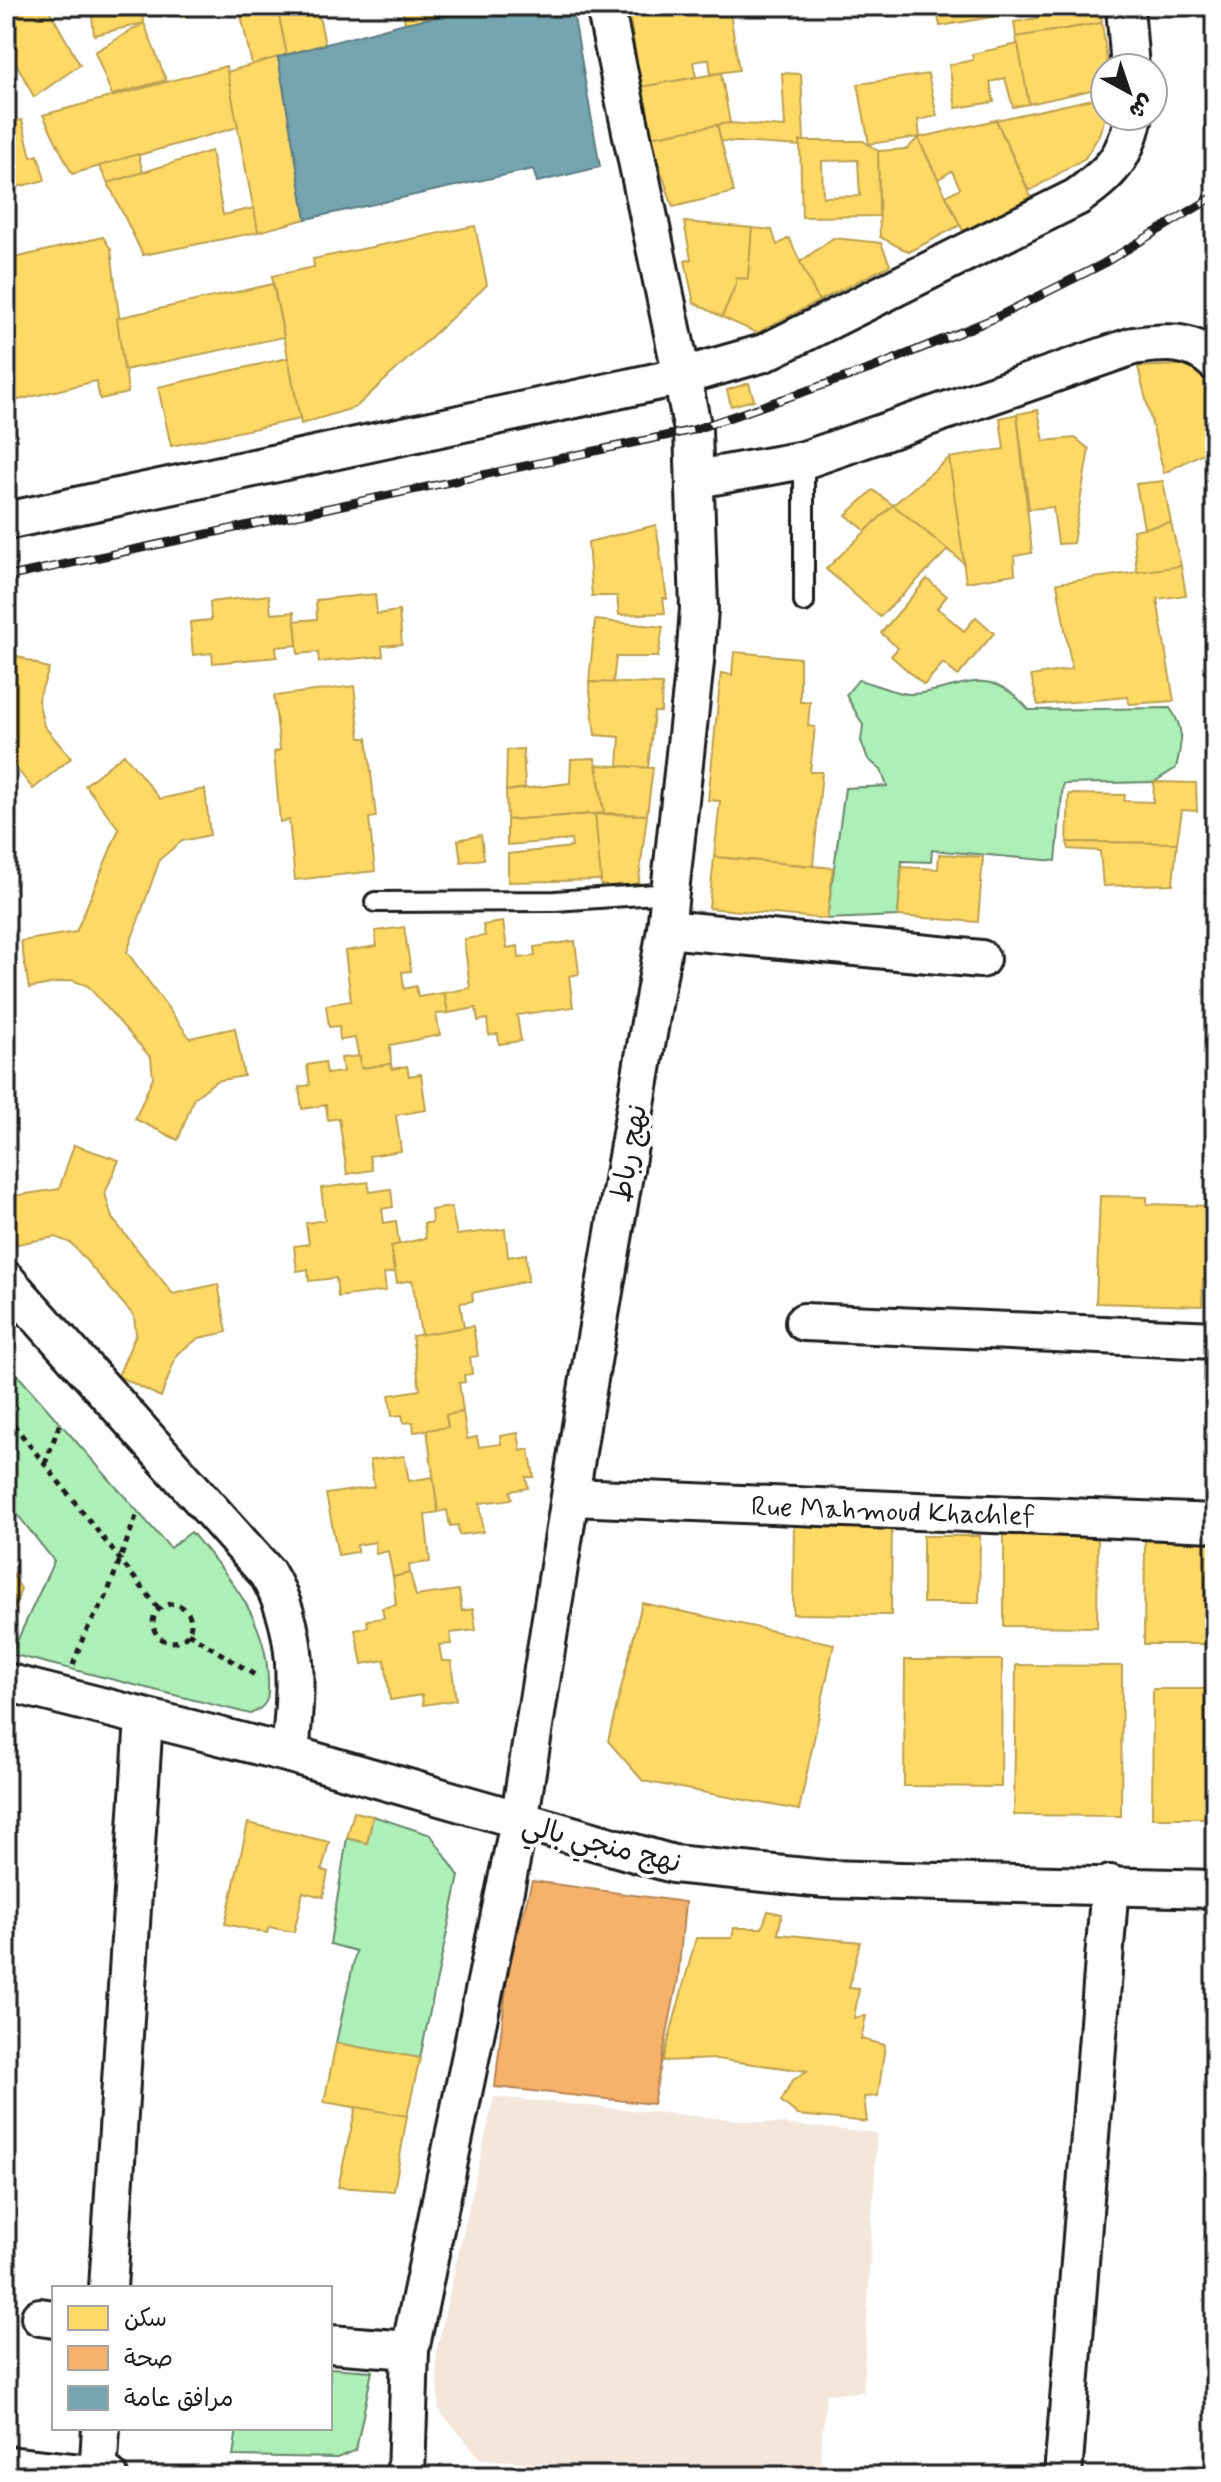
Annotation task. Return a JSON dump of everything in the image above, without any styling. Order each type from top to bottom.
[{"type":"street","name":"نهج رباط","points":[[406,2476],[410,2350],[519,1822],[666,929],[695,662],[697,479],[683,376],[605,6]]},
{"type":"street","points":[[1125,6],[1129,52]]},
{"type":"street","points":[[6,521],[683,376],[764,353],[1077,197],[1110,173],[1128,145],[1131,132]]},
{"type":"street","points":[[697,479],[804,460],[1133,346],[1174,341],[1203,351],[1215,362]]},
{"type":"street","points":[[666,929],[981,959]]},
{"type":"street","points":[[6,1280],[267,1573],[290,1621],[297,1685],[290,1754]]},
{"type":"street","points":[[804,1322],[1215,1340]]},
{"type":"street","name":"Rue Mahmoud Khachlef","points":[[571,1497],[1215,1523]]},
{"type":"street","name":"نهج منجي بالي","points":[[6,1682],[290,1754],[673,1864],[825,1879],[1215,1889]]},
{"type":"street","points":[[108,2286],[144,1718]]},
{"type":"street","points":[[1063,2476],[1110,1884]]},
{"type":"street","points":[[332,2344],[410,2350]]},
{"type":"street","points":[[98,2476],[101,2430]]},
{"type":"street","points":[[6,2465],[109,2476]]},
{"type":"lane","points":[[804,460],[804,602]]},
{"type":"lane","points":[[375,902],[555,901],[670,893]]},
{"type":"path","points":[[6,1415],[159,1609]]},
{"type":"path","points":[[45,1465],[60,1423]]},
{"type":"path","points":[[61,1696],[84,1635],[106,1597],[138,1511]]},
{"type":"path","points":[[170,1604],[182,1607],[190,1617],[188,1633],[176,1641],[159,1636],[153,1620],[159,1609],[170,1604]]},
{"type":"path","points":[[188,1633],[268,1683],[297,1685]]},
{"type":"shaded area","points":[[494,2097],[877,2133],[863,2392],[826,2394],[819,2476],[722,2476],[481,2459],[439,2410],[436,2352]]},
{"type":"green space","points":[[858,680],[913,694],[987,682],[1014,695],[1029,710],[1170,708],[1181,736],[1176,768],[1154,782],[1063,784],[1056,861],[932,850],[931,862],[902,861],[898,916],[827,919],[845,788],[887,786],[881,770],[868,759],[861,741],[863,725],[846,695]]},
{"type":"green space","points":[[6,1362],[170,1548],[191,1532],[232,1582],[253,1618],[266,1658],[268,1692],[261,1708],[250,1714],[11,1654],[54,1561],[6,1500]]},
{"type":"green space","points":[[373,1816],[431,1835],[459,1876],[420,2058],[336,2043],[356,1951],[330,1944],[347,1838],[367,1843]]},
{"type":"green space","points":[[332,2368],[372,2371],[356,2450],[337,2458],[233,2456],[237,2430],[332,2430]]},
{"type":"building: سكن","points":[[6,6],[47,6],[80,65],[34,97],[6,44]]},
{"type":"building: سكن","points":[[91,6],[142,6],[144,23],[94,35]]},
{"type":"building: سكن","points":[[180,6],[197,6],[198,13],[181,17]]},
{"type":"building: سكن","points":[[239,6],[277,6],[287,55],[252,65]]},
{"type":"building: سكن","points":[[277,6],[317,6],[325,44],[287,55]]},
{"type":"building: سكن","points":[[402,6],[494,6],[405,23]]},
{"type":"building: سكن","points":[[628,6],[729,6],[739,70],[711,74],[709,59],[693,62],[696,77],[641,87]]},
{"type":"building: سكن","points":[[936,6],[1019,6],[1020,12],[940,26]]},
{"type":"building: سكن","points":[[1036,6],[1100,6],[1102,23],[1016,37],[1014,22],[1038,18]]},
{"type":"building: سكن","points":[[144,23],[166,80],[112,95],[95,52]]},
{"type":"building: سكن","points":[[1102,23],[1106,52],[1089,52],[1089,91],[1029,104],[1016,37]]},
{"type":"building: سكن","points":[[1018,44],[1029,104],[1013,107],[1005,78],[990,82],[994,102],[956,108],[949,65],[973,60],[972,54]]},
{"type":"building: سكن","points":[[278,57],[306,219],[258,232],[227,72]]},
{"type":"building: سكن","points":[[226,66],[238,127],[72,174],[43,115]]},
{"type":"building: سكن","points":[[721,73],[730,123],[650,137],[641,87]]},
{"type":"building: سكن","points":[[782,73],[801,74],[804,140],[801,146],[721,141],[717,125],[785,127]]},
{"type":"building: سكن","points":[[928,74],[937,116],[918,120],[920,137],[869,144],[858,84]]},
{"type":"building: سكن","points":[[1089,100],[1089,132],[1100,132],[1085,158],[1029,191],[996,120]]},
{"type":"building: سكن","points":[[22,120],[31,157],[38,155],[45,180],[6,190],[6,124]]},
{"type":"building: سكن","points":[[996,120],[1031,197],[963,231],[946,196],[960,188],[952,171],[938,179],[918,138]]},
{"type":"building: سكن","points":[[717,125],[734,192],[673,207],[650,137]]},
{"type":"building: سكن","points":[[918,138],[960,225],[909,252],[880,237],[878,151],[907,149]]},
{"type":"building: سكن","points":[[800,141],[863,141],[878,151],[879,216],[802,217]],"holes":[[[858,160],[860,196],[823,197],[822,161]]]},
{"type":"building: سكن","points":[[211,151],[223,215],[254,208],[258,232],[143,255],[108,183]]},
{"type":"building: سكن","points":[[138,154],[143,172],[108,183],[99,166]]},
{"type":"building: سكن","points":[[684,222],[752,228],[748,279],[736,278],[722,317],[694,303],[685,261],[691,259]]},
{"type":"building: سكن","points":[[475,226],[487,285],[356,407],[301,424],[272,276],[314,267],[313,259]]},
{"type":"building: سكن","points":[[752,228],[772,230],[777,245],[789,238],[819,301],[757,333],[722,317],[736,278],[748,279]]},
{"type":"building: سكن","points":[[103,237],[111,249],[128,393],[100,399],[96,381],[6,403],[6,260]]},
{"type":"building: سكن","points":[[833,238],[881,243],[890,265],[819,301],[800,262]]},
{"type":"building: سكن","points":[[273,284],[284,337],[124,370],[117,318]]},
{"type":"building: سكن","points":[[288,358],[300,419],[171,446],[158,387]]},
{"type":"building: سكن","points":[[1202,364],[1215,385],[1215,447],[1164,473],[1138,367]]},
{"type":"building: سكن","points":[[749,383],[754,400],[731,406],[727,390]]},
{"type":"building: سكن","points":[[1038,410],[1044,441],[1075,438],[1089,449],[1073,543],[1058,544],[1053,507],[1029,509],[1017,414]]},
{"type":"building: سكن","points":[[1017,414],[1032,553],[1014,556],[1015,574],[966,582],[949,458],[1004,449],[1000,418]]},
{"type":"building: سكن","points":[[949,458],[964,563],[893,505]]},
{"type":"building: سكن","points":[[1163,481],[1171,523],[1144,528],[1136,484]]},
{"type":"building: سكن","points":[[873,490],[893,505],[866,531],[846,515]]},
{"type":"building: سكن","points":[[893,505],[948,550],[880,617],[826,569]]},
{"type":"building: سكن","points":[[1171,523],[1181,566],[1137,573],[1133,530]]},
{"type":"building: سكن","points":[[656,525],[667,599],[663,598],[665,613],[619,615],[617,596],[592,596],[588,542]]},
{"type":"building: سكن","points":[[1181,566],[1186,595],[1157,599],[1174,701],[1129,704],[1128,697],[1038,705],[1031,676],[1072,669],[1057,583]]},
{"type":"building: سكن","points":[[927,579],[947,596],[937,608],[964,631],[976,617],[994,633],[958,676],[943,663],[924,685],[891,656],[898,648],[881,633]]},
{"type":"building: سكن","points":[[375,594],[377,614],[399,611],[402,644],[382,646],[383,656],[319,662],[318,652],[298,654],[295,621],[317,619],[316,600]]},
{"type":"building: سكن","points":[[269,595],[271,614],[294,612],[297,645],[276,647],[277,657],[213,663],[212,653],[193,655],[190,622],[211,620],[210,602]]},
{"type":"building: سكن","points":[[595,620],[663,627],[658,657],[616,657],[613,683],[589,682]]},
{"type":"building: سكن","points":[[8,652],[49,669],[38,700],[44,726],[71,758],[33,789],[6,755]]},
{"type":"building: سكن","points":[[734,652],[800,658],[800,702],[810,702],[808,726],[815,727],[810,772],[822,772],[813,866],[714,857],[720,801],[708,800],[721,673],[732,675]]},
{"type":"building: سكن","points":[[589,682],[662,684],[661,712],[654,712],[648,768],[618,766],[620,737],[595,735]]},
{"type":"building: سكن","points":[[354,686],[360,738],[367,738],[376,817],[369,818],[375,871],[295,880],[289,820],[280,822],[274,752],[280,750],[274,696]]},
{"type":"building: سكن","points":[[523,749],[525,788],[506,791],[507,750]]},
{"type":"building: سكن","points":[[124,754],[160,799],[205,789],[210,835],[182,841],[160,859],[127,952],[190,1038],[235,1028],[244,1076],[216,1081],[194,1098],[178,1140],[135,1119],[153,1077],[151,1058],[88,986],[72,980],[29,988],[21,941],[76,932],[119,829],[85,785]]},
{"type":"building: سكن","points":[[595,758],[604,813],[507,820],[506,791],[570,783],[571,759]]},
{"type":"building: سكن","points":[[597,765],[653,768],[647,815],[604,813]]},
{"type":"building: سكن","points":[[1154,782],[1196,783],[1197,811],[1182,810],[1177,843],[1067,842],[1069,794],[1125,795],[1124,801],[1153,802]]},
{"type":"building: سكن","points":[[595,814],[647,815],[638,887],[601,887]]},
{"type":"building: سكن","points":[[595,814],[601,880],[508,882],[508,854],[572,847],[571,840],[507,845],[507,820]]},
{"type":"building: سكن","points":[[481,835],[484,859],[461,862],[458,840]]},
{"type":"building: سكن","points":[[1067,842],[1177,843],[1173,884],[1103,886],[1100,851],[1069,849]]},
{"type":"building: سكن","points":[[939,854],[983,857],[978,922],[898,916],[902,867],[938,869]]},
{"type":"building: سكن","points":[[714,857],[833,868],[827,919],[709,908]]},
{"type":"building: سكن","points":[[503,922],[507,948],[518,946],[519,958],[535,956],[534,947],[575,941],[579,974],[569,976],[573,1007],[517,1015],[521,1041],[499,1044],[498,1034],[489,1035],[487,1019],[478,1021],[476,1008],[448,1013],[444,993],[470,988],[464,939],[485,936],[483,925]]},
{"type":"building: سكن","points":[[404,927],[411,971],[402,972],[404,989],[416,986],[418,997],[444,993],[448,1013],[436,1014],[440,1035],[390,1045],[391,1064],[361,1068],[355,1038],[340,1040],[339,1026],[329,1027],[326,1005],[351,1001],[345,951],[377,946],[375,931]]},
{"type":"building: سكن","points":[[360,1056],[361,1068],[391,1064],[392,1069],[407,1066],[409,1076],[421,1074],[426,1110],[396,1115],[401,1151],[369,1156],[372,1170],[347,1174],[339,1118],[328,1120],[326,1105],[302,1109],[299,1087],[310,1085],[307,1065],[325,1062],[327,1074],[343,1072],[341,1058]]},
{"type":"building: سكن","points":[[74,1145],[119,1160],[105,1193],[112,1218],[173,1294],[218,1284],[227,1332],[199,1338],[177,1354],[161,1397],[118,1376],[136,1334],[134,1316],[71,1243],[55,1237],[11,1245],[6,1197],[59,1189]]},
{"type":"building: سكن","points":[[368,1182],[370,1192],[391,1189],[393,1207],[382,1209],[384,1223],[396,1221],[399,1245],[391,1246],[394,1272],[384,1274],[386,1291],[338,1297],[336,1278],[309,1281],[308,1269],[297,1271],[294,1246],[309,1244],[306,1223],[325,1220],[321,1188]]},
{"type":"building: سكن","points":[[1100,1196],[1147,1197],[1147,1204],[1213,1206],[1210,1279],[1203,1279],[1202,1306],[1096,1303]]},
{"type":"building: سكن","points":[[451,1207],[457,1235],[505,1229],[508,1257],[526,1254],[528,1281],[472,1293],[473,1301],[460,1303],[464,1328],[421,1335],[412,1280],[397,1283],[391,1246],[426,1238],[424,1223],[432,1223],[431,1210]]},
{"type":"building: سكن","points":[[473,1326],[478,1356],[470,1357],[472,1374],[464,1375],[465,1382],[459,1383],[463,1412],[446,1415],[448,1427],[414,1432],[413,1422],[404,1423],[402,1415],[392,1416],[389,1395],[420,1390],[412,1336]]},
{"type":"building: سكن","points":[[463,1412],[467,1439],[477,1437],[479,1447],[501,1444],[500,1436],[518,1433],[521,1451],[529,1449],[534,1477],[526,1477],[528,1488],[510,1491],[512,1499],[480,1503],[483,1532],[459,1535],[458,1525],[450,1526],[447,1510],[438,1512],[427,1430],[448,1427],[446,1415]]},
{"type":"building: سكن","points":[[404,1456],[409,1481],[433,1477],[438,1512],[425,1515],[430,1562],[409,1565],[410,1573],[393,1577],[388,1551],[376,1554],[375,1542],[357,1545],[357,1552],[338,1555],[326,1494],[374,1487],[370,1460]]},
{"type":"building: سكن","points":[[794,1514],[892,1515],[891,1615],[793,1614]]},
{"type":"building: سكن","points":[[1004,1534],[1098,1534],[1097,1627],[1004,1626]]},
{"type":"building: سكن","points":[[923,1536],[980,1536],[979,1603],[923,1603]]},
{"type":"building: سكن","points":[[1145,1538],[1215,1538],[1215,1644],[1144,1644]]},
{"type":"building: سكن","points":[[6,1561],[21,1589],[6,1631]]},
{"type":"building: سكن","points":[[410,1573],[416,1596],[459,1590],[462,1611],[473,1609],[476,1630],[450,1633],[451,1644],[439,1645],[442,1661],[451,1661],[456,1700],[423,1705],[422,1695],[390,1700],[385,1660],[362,1664],[355,1630],[368,1627],[367,1620],[384,1618],[382,1608],[396,1605],[393,1577]]},
{"type":"building: سكن","points":[[642,1603],[834,1644],[799,1810],[643,1781],[608,1741]]},
{"type":"building: سكن","points":[[905,1660],[1002,1660],[1001,1787],[904,1786]]},
{"type":"building: سكن","points":[[1016,1665],[1122,1666],[1121,1816],[1014,1815]]},
{"type":"building: سكن","points":[[1153,1689],[1215,1689],[1215,1818],[1152,1818]]},
{"type":"building: سكن","points":[[354,1812],[373,1816],[367,1843],[347,1838]]},
{"type":"building: سكن","points":[[248,1823],[329,1842],[322,1870],[328,1872],[323,1897],[303,1892],[294,1932],[269,1927],[267,1933],[225,1924]]},
{"type":"building: سكن","points":[[768,1911],[782,1914],[778,1934],[860,1942],[849,1988],[859,1989],[854,2018],[866,2016],[861,2039],[885,2045],[878,2096],[864,2097],[867,2122],[798,2115],[781,2101],[793,2080],[807,2071],[716,2059],[663,2061],[696,1938],[732,1938],[734,1928],[762,1928]]},
{"type":"building: سكن","points":[[336,2043],[420,2058],[407,2116],[324,2102]]},
{"type":"building: سكن","points":[[356,2107],[407,2116],[394,2191],[338,2187]]},
{"type":"building: صحة","points":[[532,1881],[685,1902],[678,1979],[653,2104],[495,2087],[508,1970]]},
{"type":"building: مرافق عامة","points":[[494,6],[572,6],[600,167],[537,182],[533,169],[306,219],[278,57],[405,23]]},
{"type":"railway","points":[[6,577],[693,430],[873,368],[995,318],[1101,265],[1215,196]]}]
